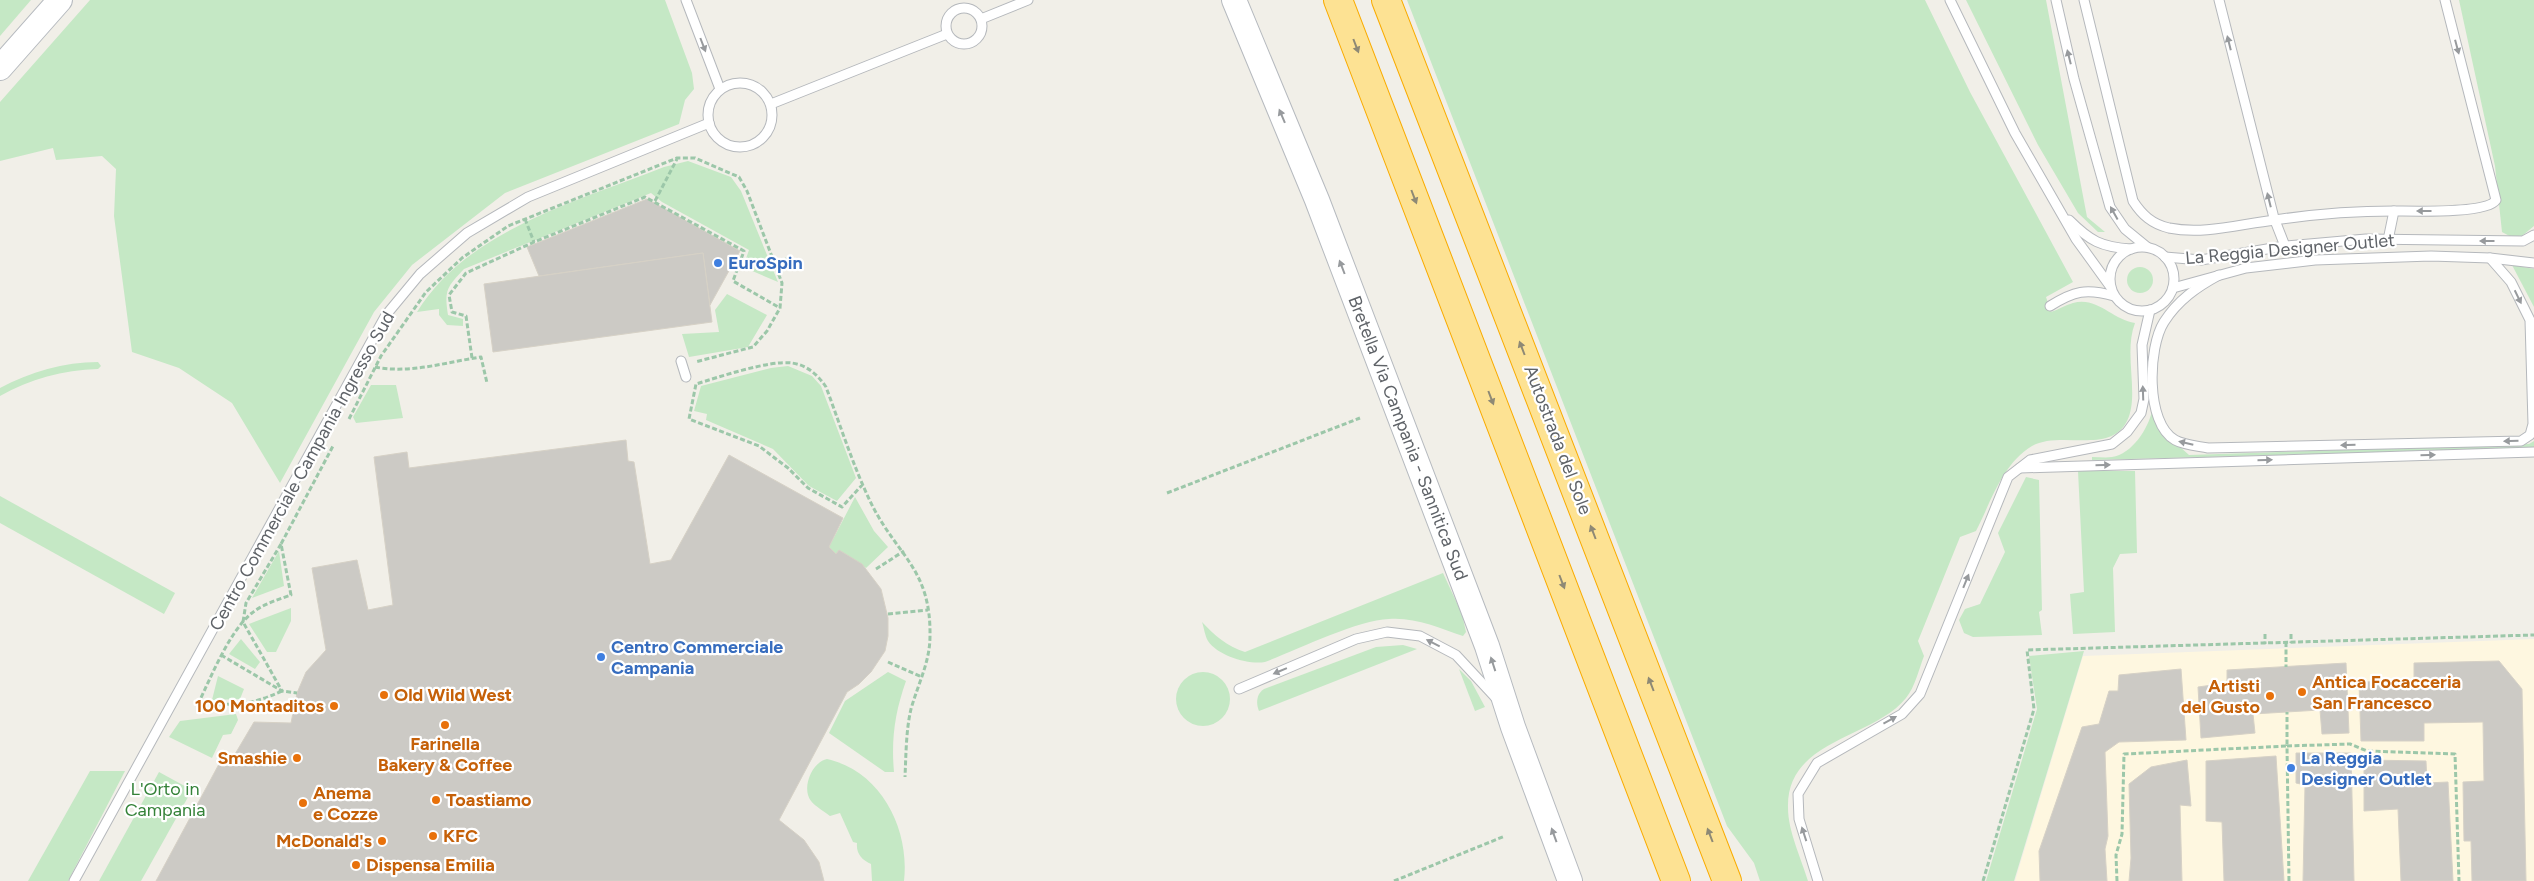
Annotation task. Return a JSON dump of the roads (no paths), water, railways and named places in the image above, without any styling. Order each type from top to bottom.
[{"type":"highway","points":[[1338,0],[1676,881]]},
{"type":"highway","name":"Autostrada del Sole","points":[[1386,0],[1727,881]]},
{"type":"street","points":[[0,68],[60,0]]},
{"type":"street","name":"Bretella Via Campania - Sannitica Sud","points":[[1234,0],[1320,209],[1487,646],[1513,727],[1570,881]]},
{"type":"lane","points":[[686,0],[720,90]]},
{"type":"lane","points":[[981,18],[1028,0]]},
{"type":"lane","points":[[1950,0],[2015,133],[2076,239],[2110,286],[2120,304],[2129,309],[2150,310],[2160,306],[2168,298],[2173,288],[2172,266],[2165,257],[2147,248],[2125,229],[2110,206],[2074,79],[2056,0]]},
{"type":"lane","points":[[2084,0],[2133,201],[2140,212],[2151,222],[2196,232],[2344,211],[2454,211],[2491,205],[2496,200],[2445,0]]},
{"type":"lane","points":[[2218,0],[2275,220],[2285,246]]},
{"type":"lane","points":[[958,8],[969,8],[981,18],[982,31],[975,41],[969,44],[959,44],[947,34],[945,22],[952,11],[958,8]]},
{"type":"lane","points":[[771,104],[947,34]]},
{"type":"lane","points":[[749,83],[766,95],[771,104],[772,112],[768,130],[756,143],[748,146],[733,146],[719,140],[709,123],[709,104],[720,90],[729,84],[749,83]]},
{"type":"lane","name":"Centro Commerciale Campania Ingresso Sud","points":[[74,881],[386,315],[420,274],[467,232],[528,197],[709,123]]},
{"type":"lane","points":[[2388,240],[2394,211]]},
{"type":"lane","points":[[2062,212],[2084,235],[2099,244],[2131,249],[2147,248]]},
{"type":"lane","name":"La Reggia Designer Outlet","points":[[2165,257],[2201,260],[2285,246],[2388,240],[2523,241],[2534,235]]},
{"type":"lane","points":[[2110,286],[2112,265],[2119,257],[2131,249]]},
{"type":"lane","points":[[2173,288],[2246,268],[2315,260],[2431,256],[2490,258],[2534,263]]},
{"type":"lane","points":[[2490,258],[2511,282],[2534,331]]},
{"type":"lane","points":[[2220,275],[2192,290],[2178,304],[2164,322],[2154,346],[2156,411],[2163,430],[2175,441],[2208,448],[2521,440],[2530,435],[2533,424],[2530,320]]},
{"type":"lane","points":[[2050,306],[2066,296],[2083,291],[2096,291],[2114,296]]},
{"type":"lane","points":[[1818,881],[1799,820],[1798,794],[1817,763],[1902,714],[1920,694],[2008,477],[2030,460],[2058,453],[2083,451],[2112,444],[2127,432],[2141,414],[2144,399],[2142,345],[2150,310]]},
{"type":"lane","points":[[682,363],[686,377]]},
{"type":"lane","points":[[2019,468],[2534,452]]},
{"type":"lane","points":[[1239,689],[1356,639],[1387,632],[1420,636],[1456,655],[1492,693],[1513,727]]},
{"type":"place","name":"EuroSpin","points":[[718,263]]},
{"type":"place","name":"Centro Commerciale Campania","points":[[601,657]]},
{"type":"place","name":"Antica Focacceria San Francesco","points":[[2302,692]]},
{"type":"place","name":"Old Wild West","points":[[384,695]]},
{"type":"place","name":"Artisti del Gusto","points":[[2270,696]]},
{"type":"place","name":"100 Montaditos","points":[[334,706]]},
{"type":"place","name":"Farinella Bakery & Coffee","points":[[445,725]]},
{"type":"place","name":"Smashie","points":[[297,758]]},
{"type":"place","name":"La Reggia Designer Outlet","points":[[2291,768]]},
{"type":"place","name":"Toastiamo","points":[[436,800]]},
{"type":"place","name":"Anema e Cozze","points":[[303,803]]},
{"type":"place","name":"KFC","points":[[433,836]]},
{"type":"place","name":"McDonald's","points":[[382,841]]},
{"type":"place","name":"Dispensa Emilia","points":[[356,865]]},
{"type":"park label","name":"L'Orto in Campania","points":[[165,800]]}]
